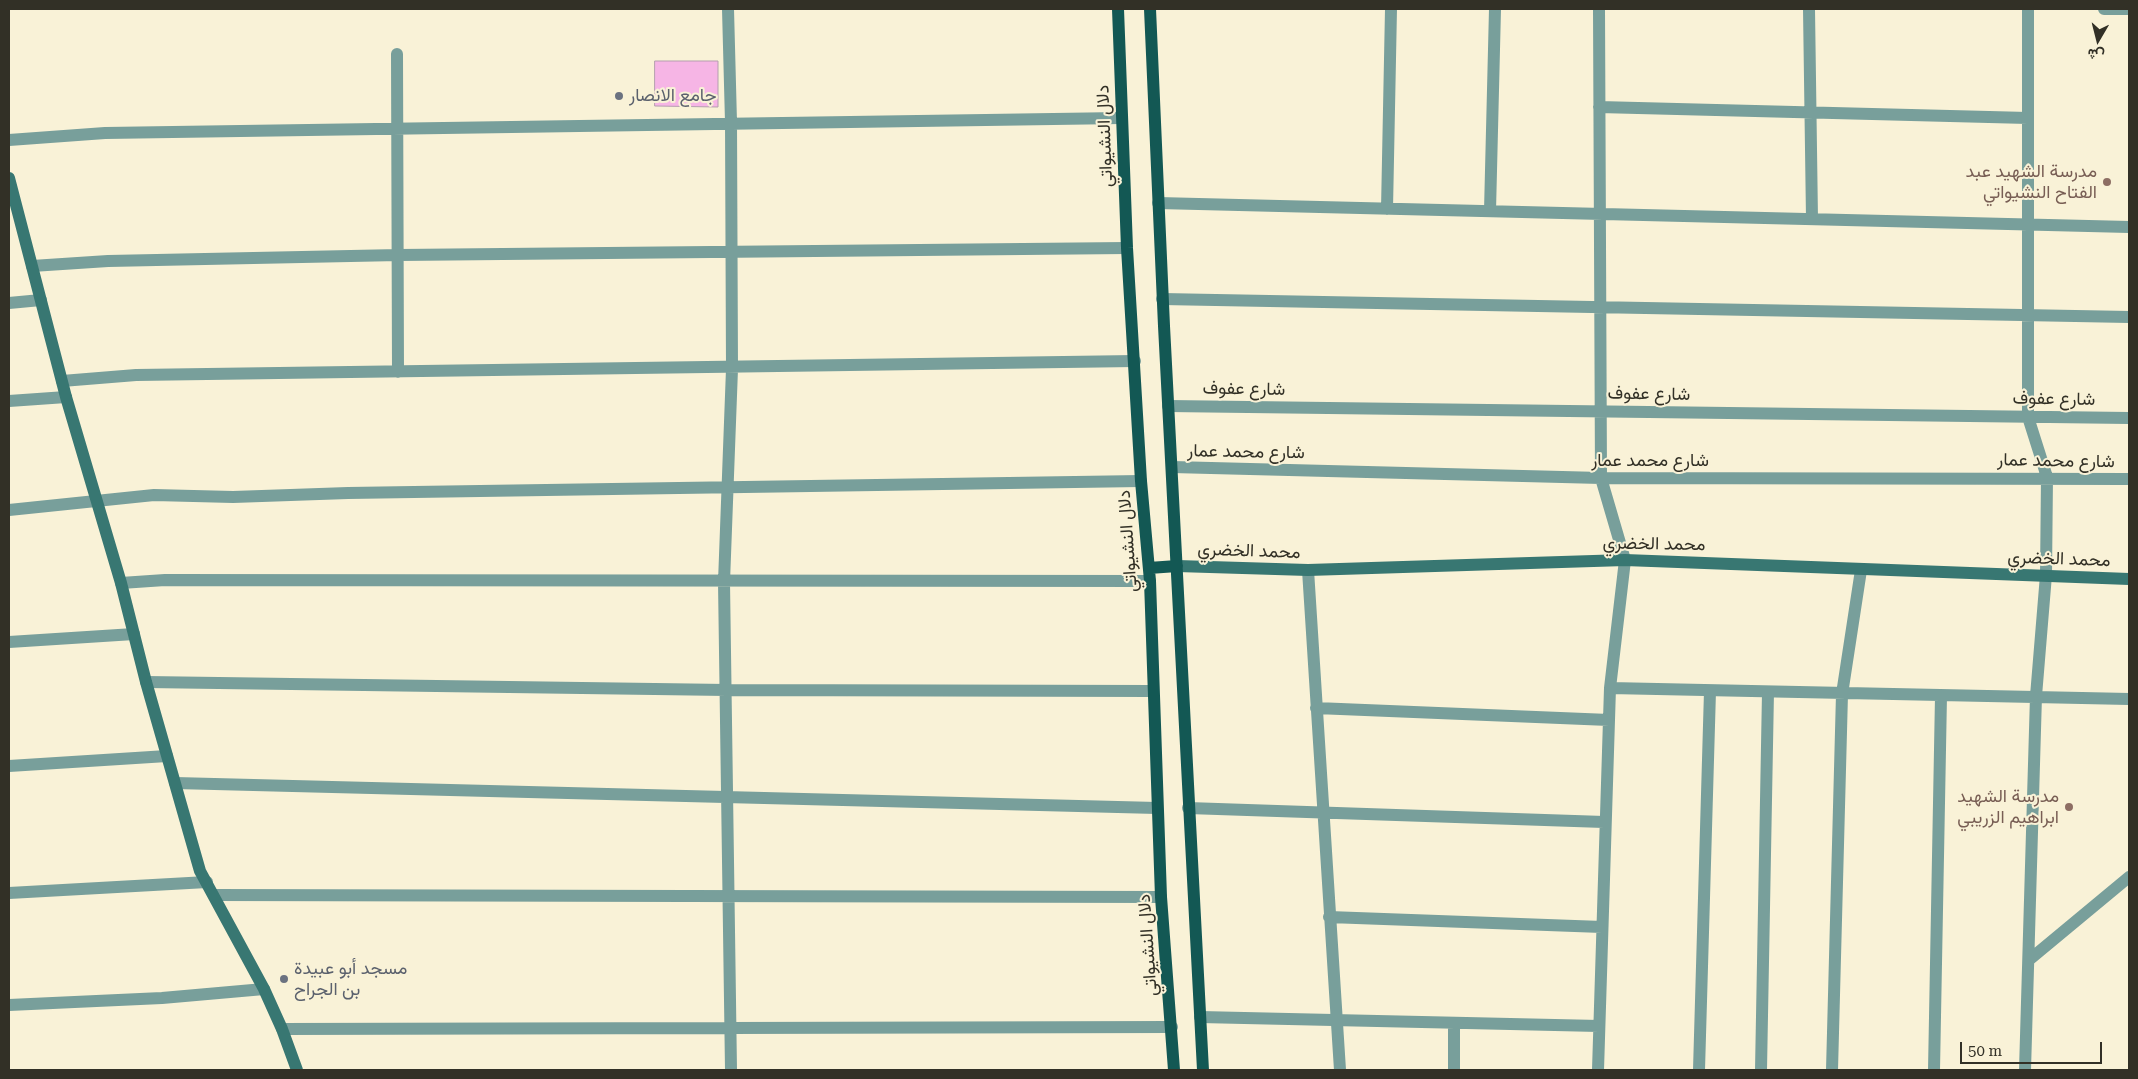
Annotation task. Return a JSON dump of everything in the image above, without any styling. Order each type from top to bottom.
[{"type":"main road","name":"دلال النشيواتي","points":[[1118,9],[1127,248],[1141,481],[1149,574],[1161,897],[1174,1070]]},
{"type":"main road","points":[[1150,9],[1162,299],[1203,1070]]},
{"type":"main road","points":[[1149,574],[1177,566]]},
{"type":"street","points":[[728,9],[732,122],[732,368],[724,582],[727,690],[728,897],[732,1029],[731,1070]]},
{"type":"street","points":[[1388,209],[1391,9]]},
{"type":"street","points":[[1490,211],[1495,9]]},
{"type":"street","points":[[1598,1070],[1604,822],[1610,688],[1625,560],[1601,478],[1599,9]]},
{"type":"street","points":[[1809,9],[1812,219]]},
{"type":"street","points":[[2025,1070],[2036,696],[2046,575],[2047,478],[2028,417],[2028,9]]},
{"type":"street","points":[[2104,9],[2129,9]]},
{"type":"street","points":[[397,54],[398,372]]},
{"type":"street","points":[[1600,107],[2028,118]]},
{"type":"street","points":[[9,140],[105,132],[1121,118]]},
{"type":"street","points":[[9,178],[12,199],[32,266],[66,397],[98,500],[146,682],[200,871],[264,989],[282,1029],[297,1070]]},
{"type":"street","points":[[1158,203],[2129,227]]},
{"type":"street","points":[[32,266],[108,261],[399,255],[1127,248]]},
{"type":"street","points":[[1162,299],[2129,317]]},
{"type":"street","points":[[9,303],[41,300]]},
{"type":"street","points":[[62,381],[136,375],[1135,362]]},
{"type":"street","points":[[9,401],[66,397]]},
{"type":"street","name":"شارع عفوف","points":[[1168,406],[2129,418]]},
{"type":"street","name":"شارع محمد عمار","points":[[1172,468],[1601,478],[2129,479]]},
{"type":"street","points":[[9,510],[154,495],[233,497],[1141,481]]},
{"type":"street","name":"محمد الخضري","points":[[1177,566],[1308,570],[1625,560],[2129,579]]},
{"type":"street","points":[[1308,570],[1340,1070]]},
{"type":"street","points":[[1832,1070],[1842,694],[1861,570]]},
{"type":"street","points":[[121,583],[165,580],[542,579],[724,582],[1149,574]]},
{"type":"street","points":[[9,642],[134,634]]},
{"type":"street","points":[[146,682],[727,690],[1152,691]]},
{"type":"street","points":[[1610,688],[2129,699]]},
{"type":"street","points":[[1699,1070],[1710,691]]},
{"type":"street","points":[[1761,1070],[1768,692]]},
{"type":"street","points":[[1934,1070],[1941,696]]},
{"type":"street","points":[[1316,708],[1609,720]]},
{"type":"street","points":[[9,766],[167,756]]},
{"type":"street","points":[[175,783],[1157,808]]},
{"type":"street","points":[[1188,808],[1604,822]]},
{"type":"street","points":[[2028,960],[2129,877]]},
{"type":"street","points":[[9,893],[207,882]]},
{"type":"street","points":[[214,895],[1161,897]]},
{"type":"street","points":[[1329,917],[1602,927]]},
{"type":"street","points":[[9,1005],[162,998],[264,989]]},
{"type":"street","points":[[1200,1017],[1599,1026]]},
{"type":"street","points":[[1454,1023],[1454,1070]]},
{"type":"street","points":[[282,1029],[1172,1027]]},
{"type":"building","points":[[655,61],[718,61],[718,107],[655,106]]},
{"type":"place","name":"جامع الانصار","points":[[619,96]]},
{"type":"place","name":"مدرسة الشهيد عبد الفتاح النشيواتي","points":[[2107,182]]},
{"type":"place","name":"مدرسة الشهيد ابراهيم الزريبي","points":[[2069,807]]},
{"type":"place","name":"مسجد أبو عبيدة بن الجراح","points":[[284,979]]}]
